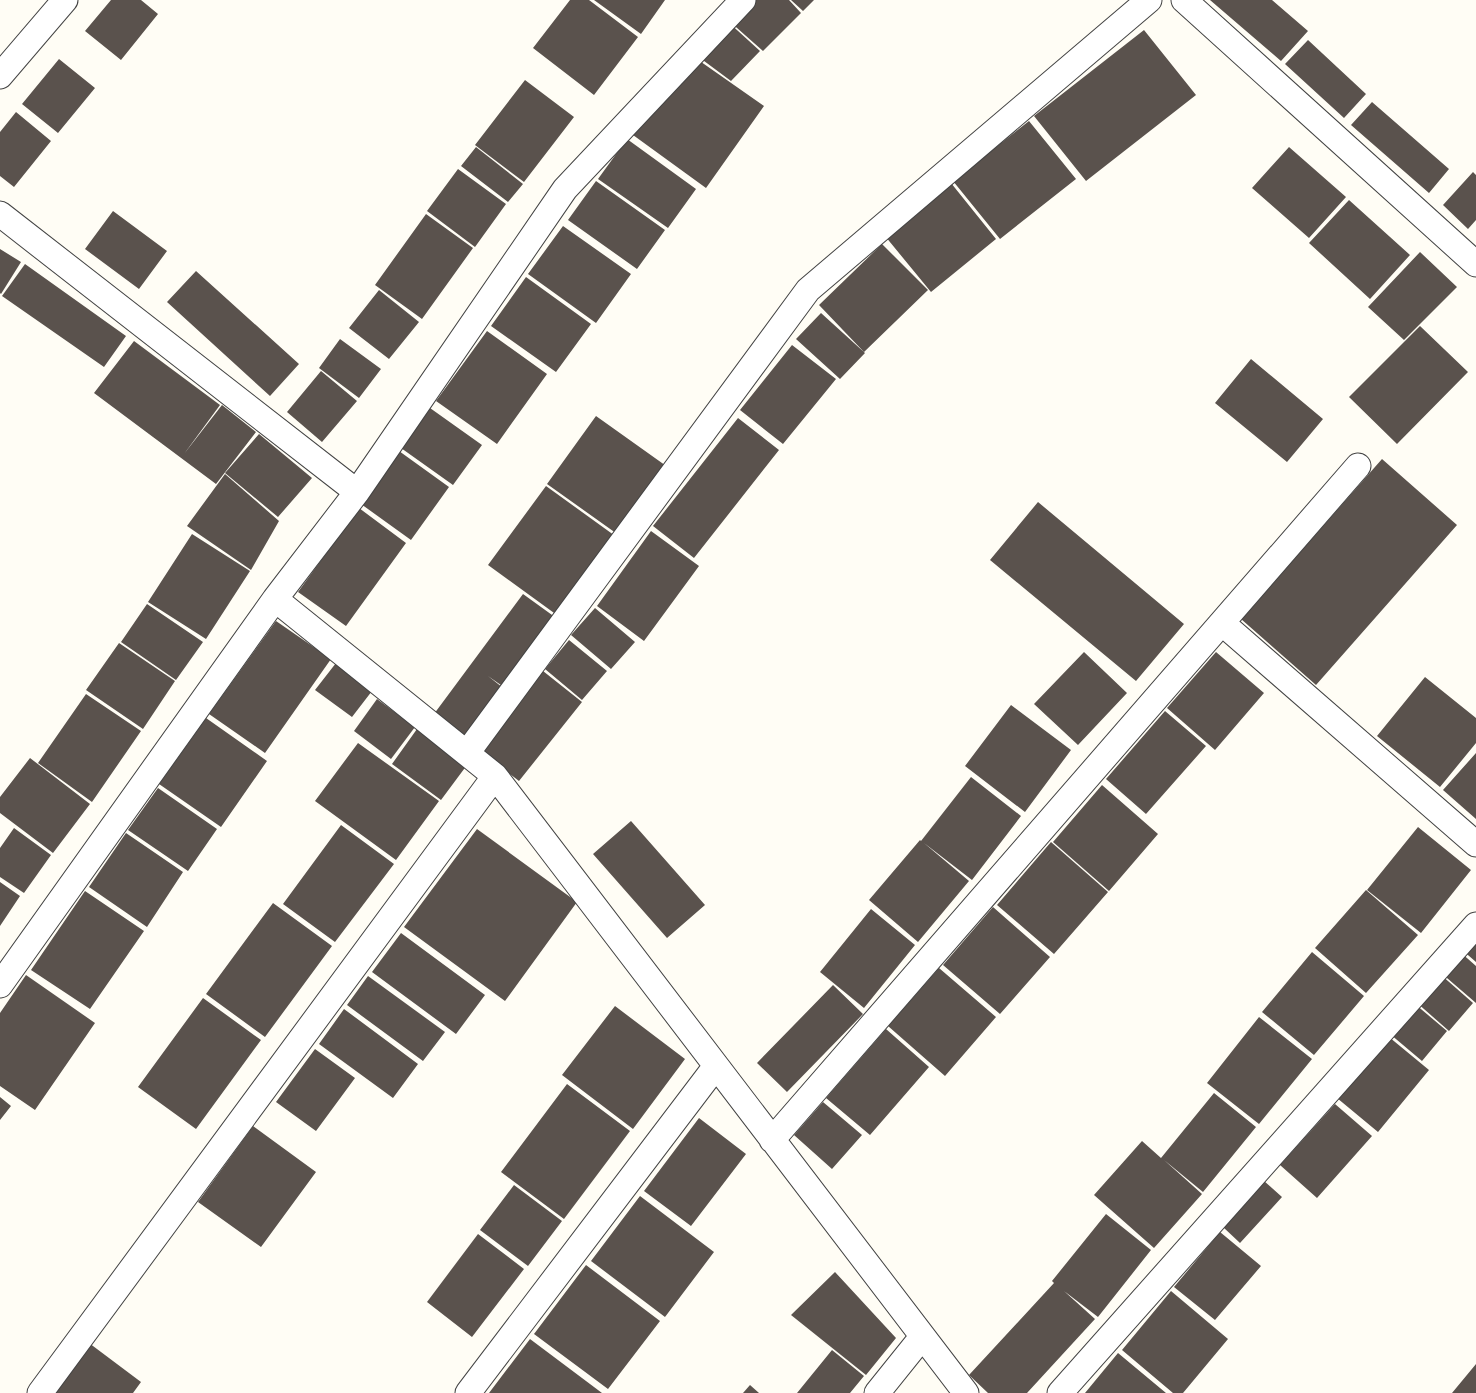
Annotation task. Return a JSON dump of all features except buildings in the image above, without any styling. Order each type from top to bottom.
[{"type":"street","points":[[0,76],[65,0]]},
{"type":"street","points":[[0,986],[275,599],[358,492],[565,189],[743,0]]},
{"type":"street","points":[[467,753],[808,290],[1149,0]]},
{"type":"street","points":[[1184,0],[1476,264]]},
{"type":"street","points":[[0,214],[358,492]]},
{"type":"street","points":[[772,1140],[1358,466]]},
{"type":"street","points":[[275,599],[495,776],[966,1393]]},
{"type":"street","points":[[1222,623],[1476,844]]},
{"type":"street","points":[[40,1393],[495,776]]},
{"type":"street","points":[[1060,1393],[1476,925]]},
{"type":"street","points":[[468,1393],[716,1066]]},
{"type":"street","points":[[878,1393],[922,1337]]}]
